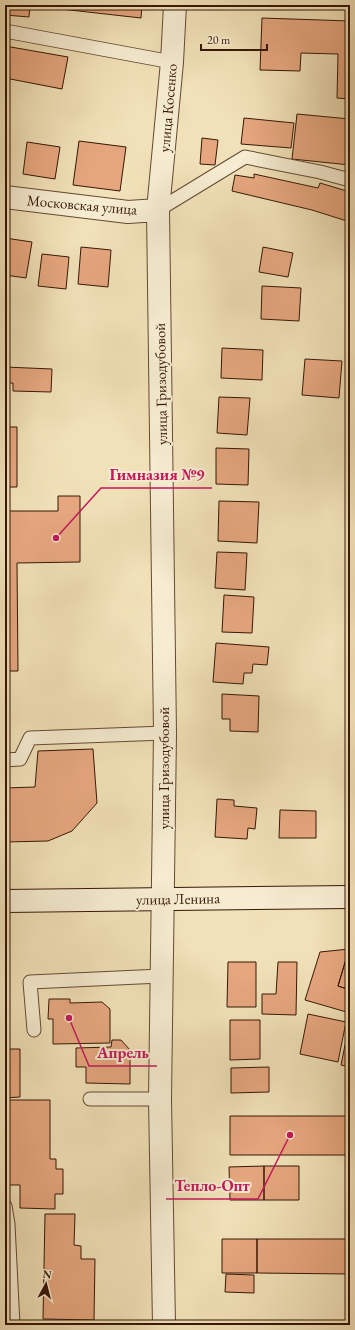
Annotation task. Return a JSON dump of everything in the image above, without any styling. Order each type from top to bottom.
[{"type":"street","name":"улица Косенко","points":[[158,210],[172,62],[175,5]]},
{"type":"street","name":"Московская улица","points":[[5,197],[128,212],[158,210]]},
{"type":"street","name":"улица Гризодубовой","points":[[158,210],[165,733],[160,1098],[164,1325]]},
{"type":"street","name":"улица Ленина","points":[[5,901],[350,897]]},
{"type":"lane","points":[[5,31],[172,62]]},
{"type":"lane","points":[[158,210],[245,157],[320,172],[350,180]]},
{"type":"lane","points":[[5,760],[20,760],[30,738],[165,733]]},
{"type":"lane","points":[[34,1030],[30,982],[161,976]]},
{"type":"lane","points":[[90,1099],[160,1098]]},
{"type":"lane","points":[[5,1206],[8,1224],[13,1325]]},
{"type":"building","points":[[5,5],[30,5],[29,17],[5,15]]},
{"type":"building","points":[[62,5],[142,5],[141,18],[61,9]]},
{"type":"building","points":[[262,18],[350,21],[350,99],[337,98],[338,54],[301,53],[300,71],[260,70]]},
{"type":"building","points":[[5,46],[68,57],[62,89],[5,78]]},
{"type":"building","points":[[297,114],[350,119],[350,165],[292,159]]},
{"type":"building","points":[[244,118],[294,123],[291,148],[241,144]]},
{"type":"building","points":[[202,138],[218,140],[215,165],[200,164]]},
{"type":"building","points":[[79,141],[126,147],[120,191],[73,185]]},
{"type":"building","points":[[27,142],[60,147],[55,179],[23,174]]},
{"type":"building","points":[[254,174],[318,188],[320,183],[350,192],[350,222],[312,210],[232,191],[235,175],[254,178]]},
{"type":"building","points":[[5,238],[32,242],[26,278],[5,275]]},
{"type":"building","points":[[81,247],[111,250],[108,287],[78,284]]},
{"type":"building","points":[[263,247],[293,253],[288,277],[259,272]]},
{"type":"building","points":[[42,254],[69,257],[66,289],[38,286]]},
{"type":"building","points":[[262,286],[301,288],[299,321],[261,319]]},
{"type":"building","points":[[222,348],[263,350],[262,380],[221,378]]},
{"type":"building","points":[[305,359],[342,361],[339,398],[302,395]]},
{"type":"building","points":[[5,367],[52,369],[51,392],[13,391],[13,383],[5,383]]},
{"type":"building","points":[[219,397],[250,398],[247,435],[217,433]]},
{"type":"building","points":[[5,427],[17,427],[17,487],[5,487]]},
{"type":"building","points":[[216,448],[249,449],[248,485],[216,484]]},
{"type":"building","points":[[58,496],[80,496],[80,562],[17,563],[18,671],[5,671],[5,511],[58,511]]},
{"type":"building","points":[[219,501],[259,502],[257,543],[218,541]]},
{"type":"building","points":[[217,552],[247,553],[245,590],[215,588]]},
{"type":"building","points":[[224,595],[254,597],[252,633],[222,632]]},
{"type":"building","points":[[216,643],[269,647],[267,665],[253,664],[252,673],[244,673],[243,684],[213,682]]},
{"type":"building","points":[[222,694],[259,696],[258,732],[230,731],[230,719],[222,719]]},
{"type":"building","points":[[93,749],[97,803],[72,831],[48,841],[5,842],[5,788],[35,787],[38,751]]},
{"type":"building","points":[[217,799],[234,800],[234,806],[257,808],[255,829],[248,828],[247,839],[215,837]]},
{"type":"building","points":[[280,810],[316,811],[316,838],[279,838]]},
{"type":"building","points":[[349,949],[338,986],[350,990],[350,1013],[305,1000],[320,952]]},
{"type":"building","points":[[350,949],[350,990],[338,986]]},
{"type":"building","points":[[228,962],[256,962],[256,1007],[227,1007]]},
{"type":"building","points":[[278,962],[297,962],[296,1015],[262,1014],[262,994],[276,994]]},
{"type":"building","points":[[49,999],[70,999],[70,1003],[102,1002],[110,1009],[110,1043],[53,1044],[53,1019],[48,1019]]},
{"type":"building","points":[[308,1014],[346,1022],[338,1062],[300,1054]]},
{"type":"building","points":[[230,1020],[260,1020],[260,1059],[230,1060]]},
{"type":"building","points":[[350,1020],[350,1067],[341,1065]]},
{"type":"building","points":[[112,1040],[121,1040],[130,1050],[130,1084],[86,1083],[86,1067],[76,1067],[76,1048],[111,1047]]},
{"type":"building","points":[[5,1049],[20,1049],[20,1097],[5,1098]]},
{"type":"building","points":[[269,1067],[269,1092],[231,1093],[231,1068]]},
{"type":"building","points":[[8,1100],[50,1100],[50,1159],[56,1159],[56,1169],[63,1169],[63,1194],[55,1194],[55,1209],[20,1208],[20,1185],[8,1185]]},
{"type":"building","points":[[230,1116],[350,1116],[350,1155],[230,1155]]},
{"type":"building","points":[[264,1166],[264,1200],[230,1200],[229,1167]]},
{"type":"building","points":[[264,1166],[299,1166],[299,1200],[264,1200]]},
{"type":"building","points":[[45,1214],[75,1214],[74,1245],[81,1246],[81,1259],[95,1259],[94,1320],[43,1319]]},
{"type":"building","points":[[222,1239],[257,1239],[257,1273],[222,1273]]},
{"type":"building","points":[[257,1239],[350,1239],[350,1274],[257,1273]]},
{"type":"building","points":[[226,1274],[254,1275],[254,1293],[225,1292]]},
{"type":"place","name":"Гимназия №9","points":[[56,538]]},
{"type":"place","name":"Апрель","points":[[69,1018]]},
{"type":"place","name":"Тепло-Опт","points":[[290,1135]]}]
